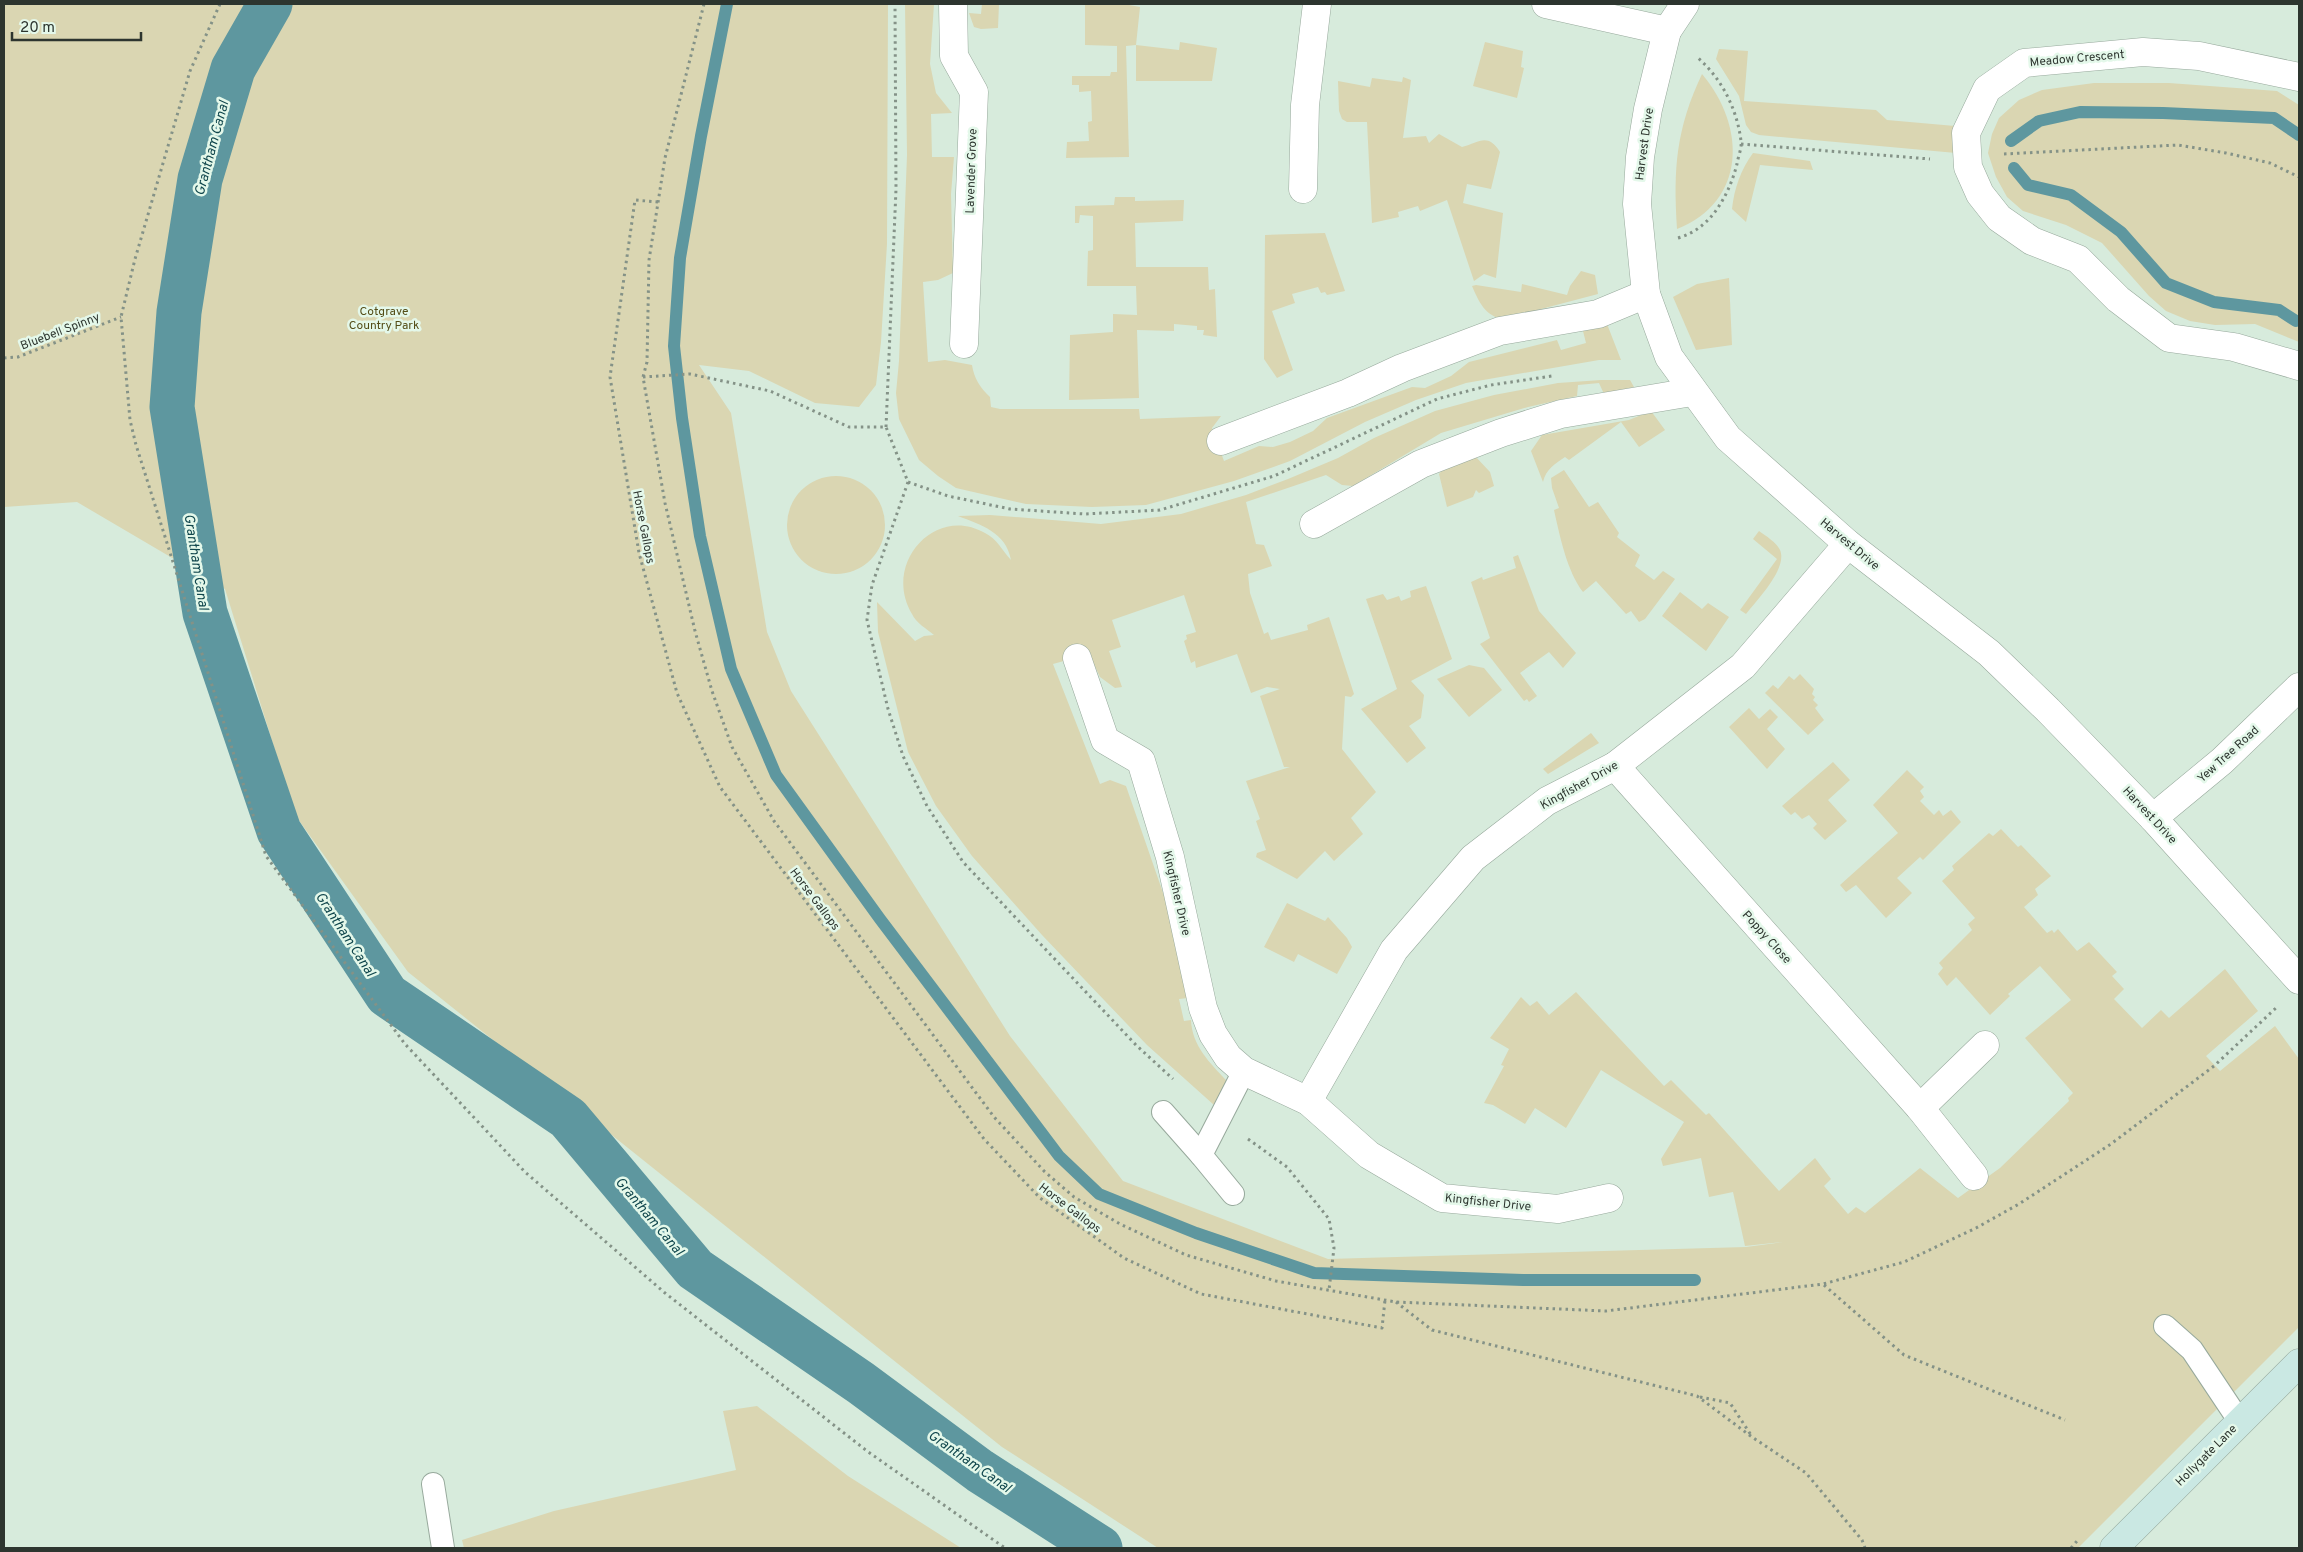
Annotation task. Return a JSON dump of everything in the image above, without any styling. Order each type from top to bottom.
[{"type":"street","name":"Lavender Grove","points":[[953,4],[954,56],[974,92],[964,344]]},
{"type":"street","points":[[1303,189],[1305,105],[1317,4]]},
{"type":"street","points":[[1546,4],[1667,31]]},
{"type":"street","name":"Harvest Drive","points":[[1685,4],[1667,31],[1648,109],[1640,157],[1637,204],[1646,294],[1669,357],[1692,392],[1728,438],[1848,544],[1988,653],[2048,710],[2153,818],[2299,980]]},
{"type":"street","name":"Meadow Crescent","points":[[2299,77],[2199,56],[2144,52],[2024,63],[1987,89],[1966,133],[1968,167],[1980,194],[1999,218],[2032,241],[2078,259],[2118,299],[2169,338],[2234,347],[2299,366]]},
{"type":"street","points":[[1221,442],[1348,393],[1402,368],[1500,331],[1598,314],[1646,294]]},
{"type":"street","points":[[1314,524],[1420,464],[1501,433],[1561,414],[1692,392]]},
{"type":"street","name":"Kingfisher Drive","points":[[1308,1101],[1394,950],[1472,858],[1547,801],[1615,766],[1743,666],[1848,544]]},
{"type":"street","name":"Kingfisher Drive","points":[[1077,658],[1105,740],[1141,761],[1170,857],[1203,1008],[1213,1034],[1228,1057],[1244,1071],[1308,1101],[1369,1155],[1442,1198],[1558,1209],[1609,1198]]},
{"type":"street","name":"Yew Tree Road","points":[[2153,818],[2222,761],[2299,687]]},
{"type":"street","name":"Poppy Close","points":[[1615,766],[1920,1108],[1974,1176]]},
{"type":"street","points":[[1920,1108],[1985,1045]]},
{"type":"street","name":"Hollygate Lane","points":[[2114,1548],[2299,1363]]},
{"type":"lane","points":[[1201,1155],[1244,1071]]},
{"type":"lane","points":[[1163,1112],[1233,1194]]},
{"type":"lane","points":[[2165,1326],[2192,1350],[2240,1422]]},
{"type":"lane","points":[[433,1484],[443,1548]]},
{"type":"path","points":[[220,4],[190,70],[135,260],[121,317],[130,420],[136,445],[266,856],[405,1044],[525,1172],[666,1293],[867,1451],[1004,1548]]},
{"type":"path","points":[[704,4],[665,158],[649,260],[646,362],[643,377],[665,503],[692,622],[712,691],[732,747],[774,821],[994,1117],[1044,1171],[1074,1196],[1120,1224],[1186,1255],[1276,1282],[1396,1302],[1606,1311],[1824,1284],[1904,1262],[1976,1228],[2019,1204],[2111,1144],[2214,1066],[2278,1007]]},
{"type":"path","points":[[895,4],[896,188],[886,427],[908,482],[872,585],[866,620],[888,709],[904,756],[927,806],[963,862],[1136,1045],[1177,1083]]},
{"type":"path","points":[[1641,242],[1680,237],[1703,225],[1722,203],[1733,181],[1741,144],[1736,117],[1725,92],[1709,68],[1667,31]]},
{"type":"path","points":[[1741,144],[1938,160],[2178,145],[2270,163],[2299,177]]},
{"type":"path","name":"Horse Gallops","points":[[658,202],[635,200],[610,378],[641,562],[676,693],[720,787],[984,1139],[1040,1198],[1124,1258],[1201,1294],[1382,1328],[1385,1300]]},
{"type":"path","name":"Bluebell Spinny","points":[[4,358],[18,357],[121,317]]},
{"type":"path","points":[[643,377],[670,377],[690,374],[770,391],[849,427],[886,427]]},
{"type":"path","points":[[908,482],[948,496],[1010,509],[1084,514],[1160,510],[1274,476],[1437,399],[1491,385],[1556,376]]},
{"type":"path","points":[[1218,1120],[1287,1167],[1330,1219],[1334,1248],[1329,1290]]},
{"type":"path","points":[[1824,1284],[1904,1355],[2065,1420]]},
{"type":"path","points":[[1396,1302],[1432,1330],[1730,1403],[1752,1438]]},
{"type":"path","points":[[1697,1396],[1752,1438],[1806,1473],[1862,1540],[1865,1548]]},
{"type":"green space","name":"Cotgrave Country Park","points":[[4,4],[888,4],[887,244],[881,342],[876,385],[859,407],[815,403],[749,371],[699,365],[731,413],[767,632],[791,691],[1010,1036],[1123,1181],[1328,1259],[1746,1247],[1783,1242],[1745,1246],[1733,1192],[1709,1197],[1701,1158],[1663,1166],[1661,1159],[1684,1122],[1601,1070],[1566,1128],[1535,1108],[1525,1124],[1493,1105],[1484,1103],[1504,1066],[1501,1065],[1509,1049],[1490,1038],[1521,997],[1530,1006],[1537,1001],[1549,1015],[1576,992],[1664,1086],[1671,1080],[1706,1115],[1709,1113],[1779,1191],[1815,1158],[1831,1179],[1824,1186],[1848,1214],[1856,1207],[1865,1213],[1920,1168],[1958,1198],[2000,1168],[2069,1101],[2068,1098],[2073,1093],[2025,1038],[2071,1000],[2040,966],[2008,994],[2010,996],[1990,1015],[1956,977],[1947,986],[1938,974],[1943,968],[1939,963],[1972,930],[1968,924],[1975,918],[1942,881],[1954,870],[1952,866],[1989,833],[1993,836],[2001,829],[2018,847],[2021,845],[2051,876],[2035,889],[2038,895],[2024,907],[2047,933],[2052,930],[2054,933],[2058,929],[2077,951],[2089,942],[2117,972],[2112,976],[2124,989],[2114,999],[2142,1028],[2161,1010],[2169,1018],[2225,969],[2258,1011],[2206,1056],[2220,1071],[2275,1026],[2299,1059],[2299,1327],[2078,1548],[1158,1548],[1002,1447],[408,972],[295,815],[225,589],[77,502],[4,507]]},
{"type":"green space","points":[[905,4],[934,4],[930,64],[936,93],[952,113],[931,114],[932,157],[954,157],[951,194],[953,273],[938,280],[923,282],[928,362],[945,360],[972,365],[978,382],[990,397],[991,407],[1000,409],[1139,409],[1140,419],[1221,416],[1212,428],[1224,461],[1259,446],[1273,447],[1290,442],[1313,431],[1327,418],[1412,387],[1425,388],[1451,376],[1469,362],[1557,340],[1561,350],[1586,343],[1583,331],[1607,324],[1621,360],[1599,360],[1466,383],[1416,400],[1365,422],[1290,461],[1234,481],[1146,505],[1092,507],[1026,504],[956,488],[919,460],[899,419],[896,393],[899,361],[907,155]]},
{"type":"green space","points":[[982,4],[999,4],[998,28],[981,29],[974,27],[969,13],[981,14]]},
{"type":"green space","points":[[1085,4],[1124,4],[1140,7],[1136,45],[1126,46],[1129,157],[1066,158],[1067,142],[1089,141],[1088,122],[1092,121],[1091,91],[1079,92],[1079,85],[1072,85],[1072,76],[1110,76],[1111,72],[1117,72],[1117,46],[1085,45]]},
{"type":"green space","points":[[1180,42],[1217,48],[1212,81],[1136,81],[1136,45],[1179,50]]},
{"type":"green space","points":[[1485,42],[1523,51],[1521,67],[1524,68],[1517,98],[1473,86]]},
{"type":"green space","points":[[1719,49],[1748,51],[1744,101],[1876,110],[1887,120],[1955,126],[1956,153],[1759,135],[1751,132],[1746,125],[1739,96],[1716,59]]},
{"type":"green space","points":[[1702,74],[1716,94],[1726,116],[1732,139],[1732,160],[1727,181],[1717,200],[1700,216],[1677,229],[1676,168],[1678,150],[1693,94]]},
{"type":"green space","points":[[1403,77],[1411,80],[1403,138],[1426,136],[1429,143],[1439,134],[1462,147],[1482,140],[1491,142],[1500,152],[1491,189],[1467,184],[1463,203],[1503,213],[1496,278],[1484,274],[1474,281],[1447,200],[1420,211],[1418,206],[1398,212],[1399,217],[1372,223],[1367,122],[1347,122],[1342,119],[1339,111],[1338,81],[1370,87],[1372,78],[1402,82]]},
{"type":"green space","points":[[2094,83],[2169,83],[2277,91],[2299,105],[2299,342],[2255,324],[2215,325],[2190,321],[2166,311],[2149,296],[2102,243],[2066,225],[2023,211],[2007,197],[1996,177],[1988,153],[1992,134],[1999,118],[2019,100],[2042,90]]},
{"type":"green space","points":[[1753,153],[1810,161],[1813,170],[1760,165],[1746,222],[1732,209],[1734,194],[1739,180]]},
{"type":"green space","points":[[1115,197],[1135,197],[1135,201],[1184,200],[1183,221],[1135,223],[1136,267],[1208,267],[1209,290],[1215,289],[1217,337],[1203,335],[1204,330],[1197,330],[1197,326],[1174,324],[1174,331],[1137,330],[1139,398],[1069,400],[1070,335],[1113,332],[1113,314],[1137,315],[1136,286],[1087,286],[1088,251],[1093,250],[1093,216],[1080,215],[1079,223],[1075,223],[1075,206],[1114,205]]},
{"type":"green space","points":[[1325,233],[1345,291],[1327,295],[1325,292],[1321,293],[1318,287],[1292,294],[1295,303],[1272,311],[1293,370],[1277,378],[1264,359],[1265,235]]},
{"type":"green space","points":[[1581,271],[1595,275],[1598,294],[1503,319],[1492,315],[1483,307],[1472,286],[1521,292],[1522,284],[1567,295],[1570,286]]},
{"type":"green space","points":[[1729,278],[1732,345],[1696,350],[1673,297],[1697,284]]},
{"type":"green space","points":[[1630,380],[1634,387],[1604,394],[1599,383],[1578,385],[1577,396],[1528,407],[1441,433],[1353,486],[1342,485],[1326,475],[1246,502],[1256,544],[1264,545],[1272,566],[1248,574],[1250,593],[1264,634],[1268,632],[1271,640],[1308,630],[1307,625],[1329,617],[1354,694],[1351,697],[1345,696],[1342,749],[1376,792],[1351,818],[1363,834],[1334,861],[1325,851],[1297,879],[1256,857],[1257,853],[1266,850],[1256,821],[1260,819],[1246,781],[1290,767],[1284,767],[1260,696],[1280,689],[1267,687],[1251,693],[1237,654],[1196,668],[1195,661],[1191,663],[1184,641],[1187,639],[1186,635],[1196,632],[1184,595],[1112,620],[1121,647],[1109,651],[1122,687],[1115,688],[1100,677],[1089,654],[1053,664],[1100,784],[1110,780],[1126,786],[1178,936],[1188,998],[1179,999],[1184,1021],[1191,1020],[1198,1046],[1208,1061],[1227,1081],[1214,1105],[1147,1045],[1042,935],[972,856],[936,806],[908,752],[878,632],[877,602],[915,641],[924,636],[934,635],[919,623],[912,614],[904,595],[904,576],[909,559],[918,544],[932,533],[948,526],[966,526],[989,535],[1011,560],[1008,550],[998,536],[984,526],[958,516],[990,515],[1101,524],[1181,514],[1246,495],[1288,479],[1338,458],[1374,438],[1435,411],[1494,395],[1558,383]]},
{"type":"green space","points":[[1651,411],[1665,430],[1639,447],[1621,422],[1569,460],[1565,457],[1554,465],[1546,474],[1543,482],[1531,451],[1542,435],[1629,420]]},
{"type":"green space","points":[[1474,455],[1490,472],[1494,486],[1479,493],[1476,490],[1473,497],[1447,507],[1439,474],[1446,465]]},
{"type":"green space","points":[[1564,470],[1589,507],[1598,502],[1619,533],[1617,537],[1640,555],[1635,566],[1654,580],[1663,571],[1675,579],[1645,619],[1639,622],[1631,611],[1626,614],[1596,581],[1583,592],[1577,584],[1565,553],[1554,510],[1559,508],[1552,488],[1551,478]]},
{"type":"green space","points":[[836,476],[855,480],[871,490],[881,506],[885,525],[881,544],[871,560],[855,570],[836,574],[817,570],[801,560],[791,544],[787,525],[791,506],[801,490],[817,480]]},
{"type":"green space","points":[[1759,531],[1771,539],[1780,550],[1780,566],[1770,584],[1746,614],[1740,610],[1777,559],[1753,539]]},
{"type":"green space","points":[[1518,555],[1539,611],[1576,653],[1563,668],[1549,652],[1520,673],[1537,696],[1529,702],[1527,699],[1524,701],[1480,644],[1490,638],[1471,582],[1482,577],[1483,580],[1516,568],[1513,557]]},
{"type":"green space","points":[[1426,586],[1452,659],[1411,681],[1424,695],[1421,718],[1409,726],[1426,748],[1407,763],[1361,709],[1397,689],[1366,599],[1383,594],[1387,600],[1399,596],[1401,601],[1411,597],[1410,591]]},
{"type":"green space","points":[[1680,592],[1702,609],[1708,603],[1729,617],[1706,651],[1662,616]]},
{"type":"green space","points":[[1469,665],[1484,668],[1502,690],[1469,717],[1437,679]]},
{"type":"green space","points":[[1800,674],[1814,689],[1812,694],[1815,697],[1813,700],[1818,705],[1815,708],[1824,720],[1808,735],[1765,693],[1773,685],[1778,689],[1789,676],[1794,680]]},
{"type":"green space","points":[[1749,708],[1759,719],[1770,709],[1778,717],[1767,729],[1785,749],[1767,769],[1729,727]]},
{"type":"green space","points":[[1591,733],[1599,743],[1548,774],[1543,769]]},
{"type":"green space","points":[[1833,762],[1850,780],[1828,800],[1847,821],[1825,840],[1813,828],[1817,824],[1809,815],[1802,819],[1795,812],[1791,815],[1782,806]]},
{"type":"green space","points":[[1907,770],[1924,787],[1920,791],[1924,797],[1920,801],[1934,815],[1939,810],[1943,816],[1951,810],[1961,822],[1923,860],[1920,857],[1897,878],[1912,893],[1886,918],[1856,885],[1846,892],[1840,885],[1898,833],[1873,805]]},
{"type":"green space","points":[[1287,903],[1325,921],[1328,917],[1347,938],[1352,947],[1337,974],[1298,954],[1294,962],[1264,947]]},
{"type":"green space","points":[[757,1406],[848,1476],[961,1548],[464,1548],[462,1540],[554,1511],[736,1470],[723,1411]]},
{"type":"waterway","name":"Grantham Canal","points":[[270,4],[233,69],[200,179],[179,312],[172,407],[205,613],[279,831],[387,995],[568,1118],[695,1269],[861,1383],[980,1471],[1100,1548]]},
{"type":"waterway","points":[[727,4],[701,136],[680,258],[674,346],[682,418],[700,536],[731,669],[776,775],[880,919],[1059,1156],[1099,1194],[1196,1233],[1314,1273],[1523,1280],[1695,1280]]},
{"type":"waterway","points":[[2011,141],[2039,121],[2080,112],[2163,113],[2274,118],[2299,135]]},
{"type":"waterway","points":[[2014,168],[2028,185],[2071,195],[2121,232],[2166,283],[2214,302],[2279,310],[2296,321]]}]
